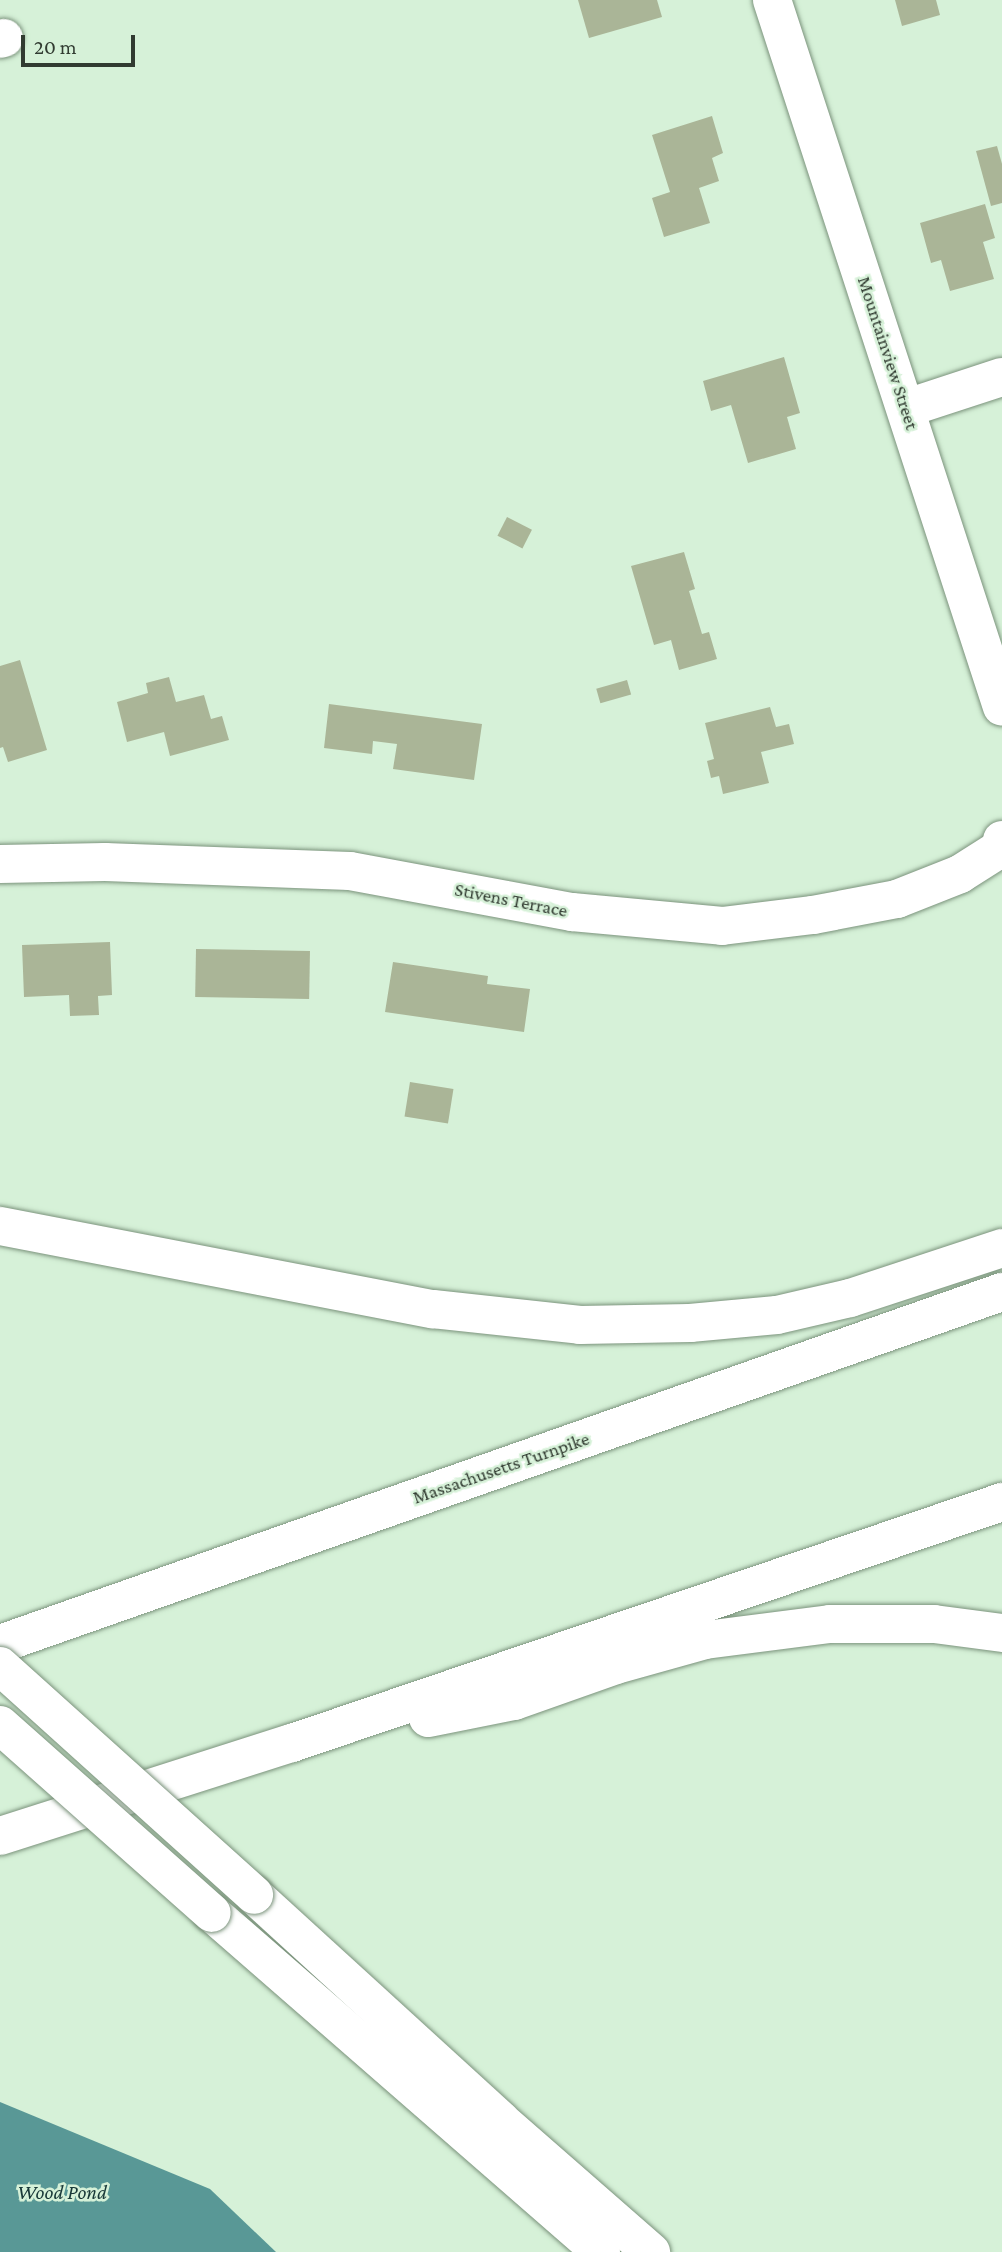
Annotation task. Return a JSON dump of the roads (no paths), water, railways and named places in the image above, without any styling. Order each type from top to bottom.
[{"type":"main road","name":"Mountainview Street","points":[[772,0],[907,408],[958,578],[1002,707]]},
{"type":"main road","points":[[907,408],[1002,377]]},
{"type":"main road","name":"Stivens Terrace","points":[[0,864],[118,862],[341,870],[572,912],[722,926],[813,915],[897,899],[960,874],[1001,848],[1002,840]]},
{"type":"main road","points":[[0,1226],[433,1309],[580,1325],[690,1323],[777,1315],[850,1298],[1002,1248]]},
{"type":"main road","name":"Massachusetts Turnpike","points":[[0,1644],[1002,1292]]},
{"type":"main road","points":[[0,1836],[292,1743],[1002,1502]]},
{"type":"main road","points":[[292,1743],[514,1701],[616,1665],[705,1640],[830,1624],[934,1623],[1002,1633]]},
{"type":"main road","points":[[0,1666],[500,2120],[651,2252]]},
{"type":"main road","points":[[0,1725],[601,2252]]},
{"type":"water","name":"Wood Pond","points":[[0,2102],[210,2189],[276,2252],[0,2252]]}]
